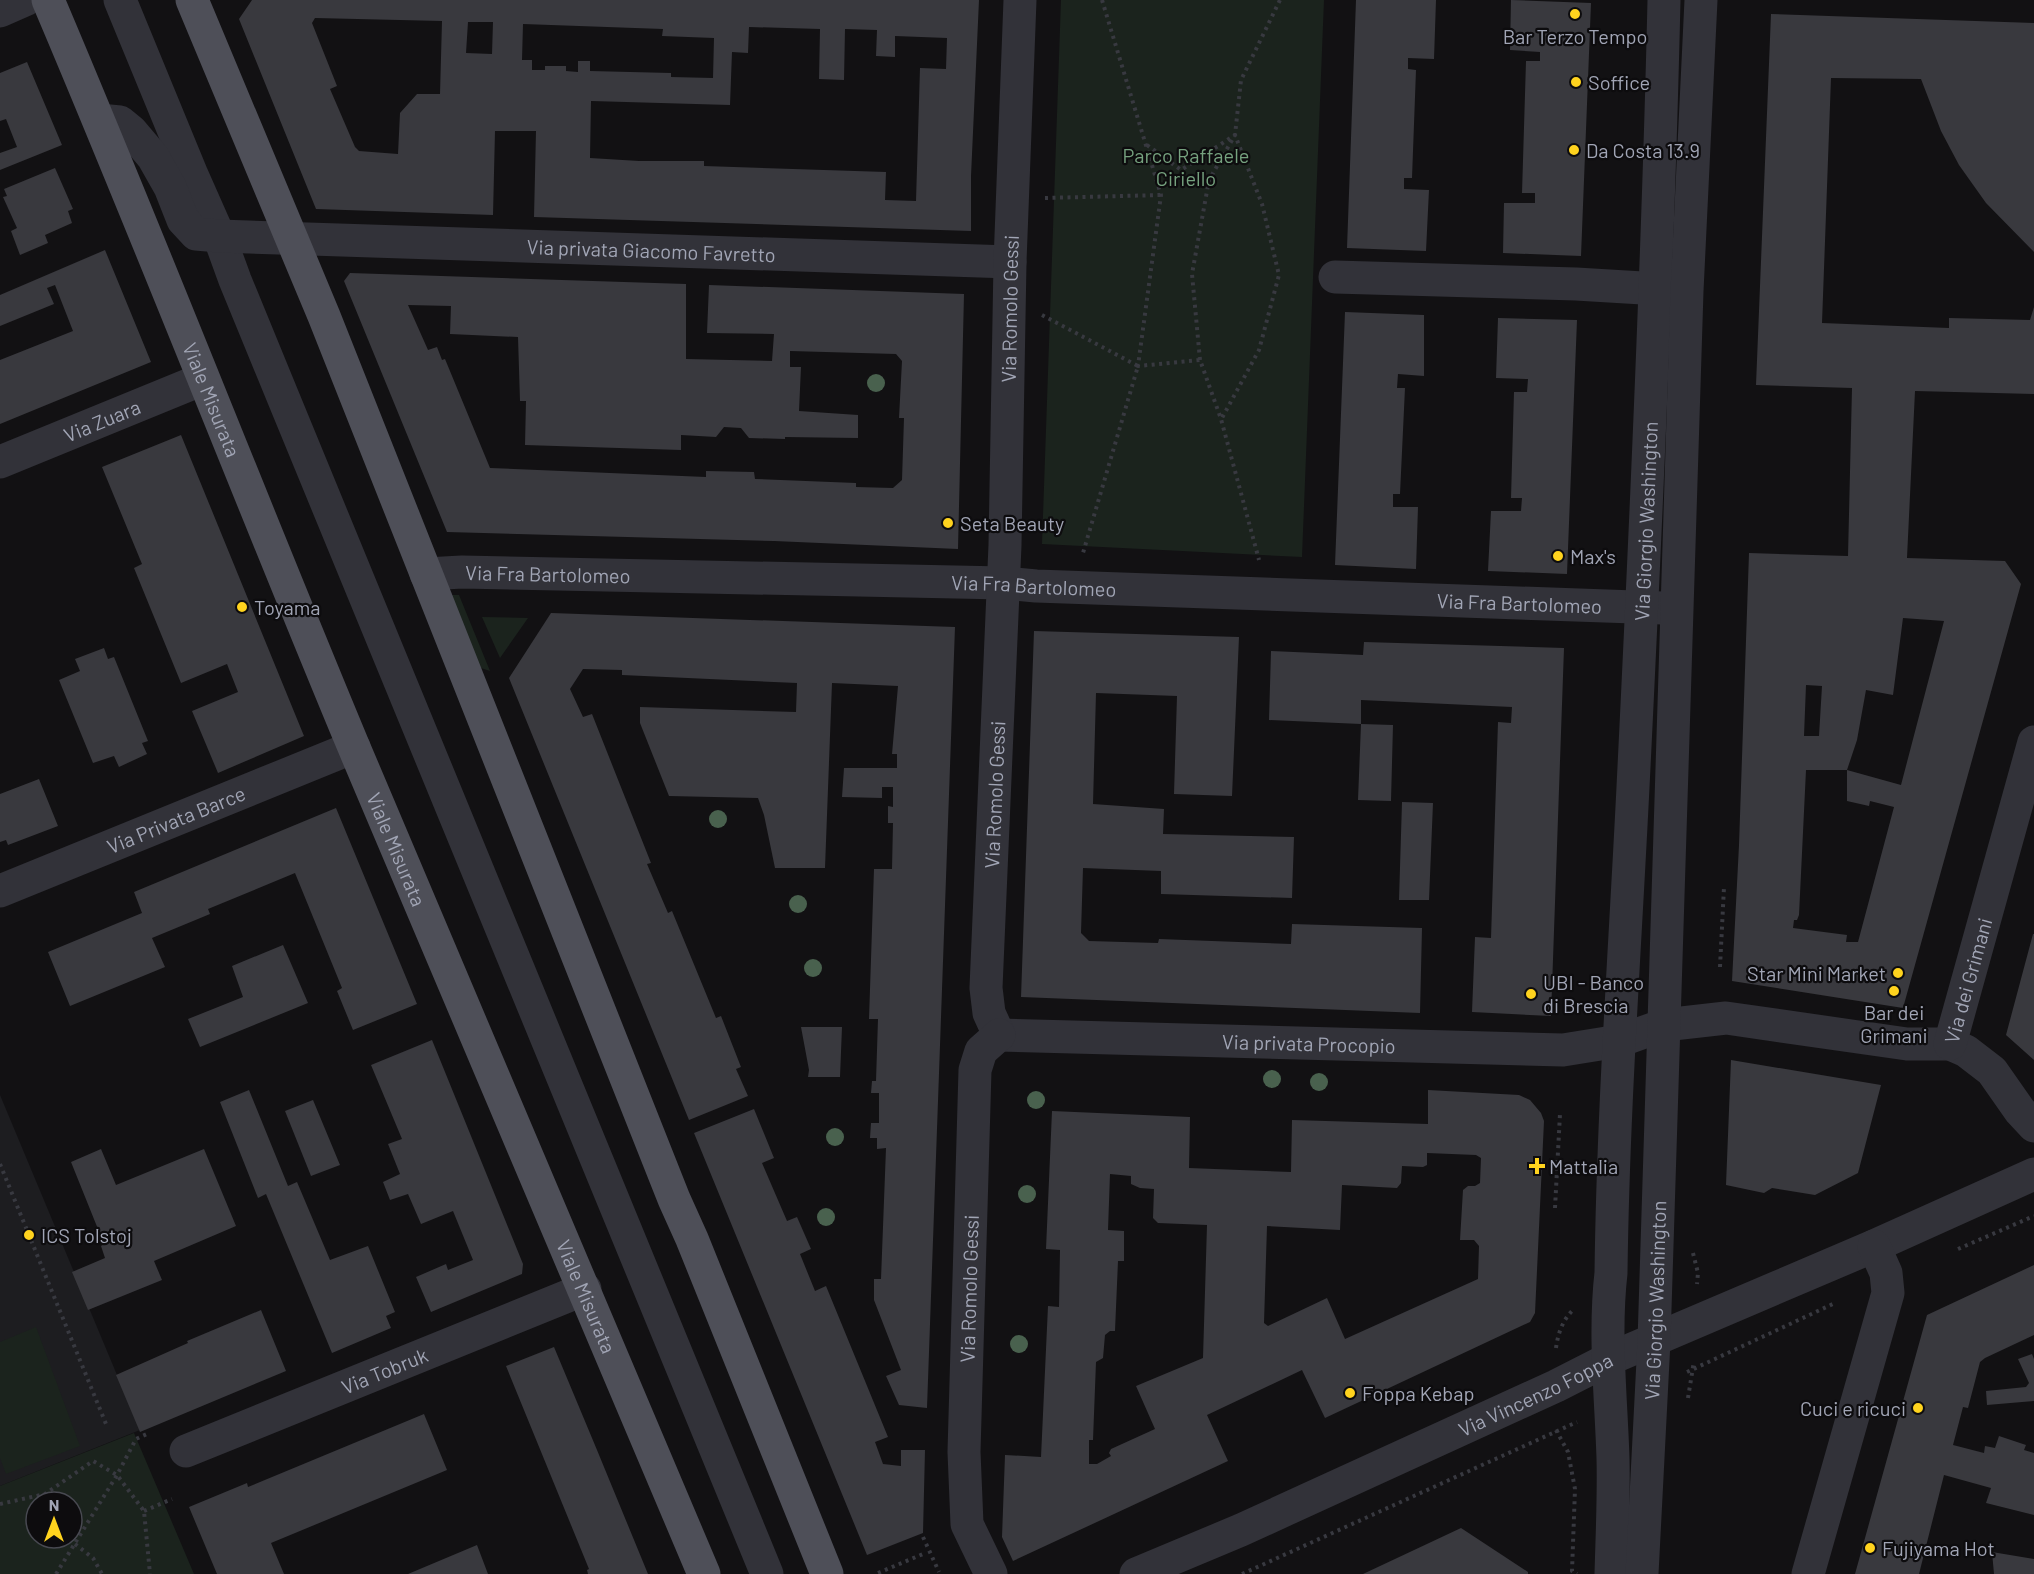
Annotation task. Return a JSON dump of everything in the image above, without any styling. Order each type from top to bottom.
[{"type":"main road","name":"Viale Misurata","points":[[48,0],[354,747],[704,1574]]},
{"type":"main road","points":[[192,0],[291,238],[674,1199],[827,1574]]},
{"type":"street","points":[[0,11],[26,0]]},
{"type":"street","points":[[120,0],[219,236],[283,398],[767,1574]]},
{"type":"street","name":"Via Romolo Gessi","points":[[990,1574],[967,1524],[963,1452],[975,1070],[981,1051],[999,1035],[989,1013],[987,988],[1004,583],[1010,262],[1020,0]]},
{"type":"street","name":"Via Giorgio Washington","points":[[1642,1574],[1654,1341],[1676,609],[1664,0]]},
{"type":"street","name":"Via Giorgio Washington","points":[[1611,1574],[1613,1459],[1609,1406],[1608,1297],[1611,1273],[1613,1159],[1641,608],[1701,0]]},
{"type":"street","points":[[99,120],[120,122],[131,131],[153,157],[170,188],[183,220],[196,234],[291,238]]},
{"type":"street","name":"Via privata Giacomo Favretto","points":[[291,238],[1010,262]]},
{"type":"street","points":[[1335,277],[1576,284],[1671,290]]},
{"type":"street","name":"Via Zuara","points":[[0,462],[203,379]]},
{"type":"street","name":"Via Fra Bartolomeo","points":[[426,574],[474,572],[1004,583],[1676,609]]},
{"type":"street","name":"Via dei Grimani","points":[[1664,1024],[1726,1018],[1906,1044],[1950,1044],[2034,742]]},
{"type":"street","name":"Via Privata Barce","points":[[0,891],[354,747]]},
{"type":"street","points":[[1619,1041],[1664,1024]]},
{"type":"street","name":"Via privata Procopio","points":[[999,1035],[1563,1050],[1619,1041]]},
{"type":"street","points":[[1950,1044],[1966,1051],[1992,1071],[2020,1112],[2034,1126]]},
{"type":"street","name":"Via Vincenzo Foppa","points":[[1136,1574],[1241,1530],[1556,1386],[1609,1359],[1874,1246],[2034,1173]]},
{"type":"street","points":[[1808,1574],[1888,1293],[1886,1273],[1874,1246]]},
{"type":"street","name":"Via Tobruk","points":[[186,1451],[585,1289]]},
{"type":"path","points":[[1083,547],[1138,366],[1161,195],[1102,0]]},
{"type":"path","points":[[1259,563],[1260,556],[1221,419],[1200,360],[1192,274],[1209,180],[1235,135],[1241,80],[1280,0]]},
{"type":"path","points":[[1146,144],[1181,170],[1235,135]]},
{"type":"path","points":[[1221,419],[1259,350],[1279,275],[1262,204],[1235,135]]},
{"type":"path","points":[[1038,199],[1161,195]]},
{"type":"path","points":[[1036,312],[1138,366],[1200,360]]},
{"type":"path","points":[[1720,967],[1724,887]]},
{"type":"path","points":[[1555,1208],[1560,1114]]},
{"type":"path","points":[[0,1164],[106,1424]]},
{"type":"path","points":[[1948,1253],[2034,1216]]},
{"type":"path","points":[[1684,1373],[1845,1299]]},
{"type":"path","points":[[1556,1422],[1556,1432],[1568,1452],[1575,1490],[1572,1571],[1576,1574]]},
{"type":"path","points":[[1242,1574],[1574,1424]]},
{"type":"path","points":[[84,1529],[136,1439],[147,1434]]},
{"type":"path","points":[[0,1504],[45,1494],[93,1461],[117,1475],[144,1511],[150,1574]]},
{"type":"path","points":[[144,1511],[172,1499]]},
{"type":"path","points":[[923,1537],[939,1572]]},
{"type":"path","points":[[56,1574],[71,1550]]},
{"type":"path","points":[[83,1550],[93,1558],[102,1574]]},
{"type":"path","points":[[878,1574],[923,1554]]},
{"type":"shaded area","name":"ICS Tolstoj","points":[[0,1095],[140,1430],[0,1486]]},
{"type":"green space","name":"Parco Raffaele Ciriello","points":[[1061,0],[1324,0],[1302,557],[1042,544]]},
{"type":"green space","points":[[446,595],[459,595],[490,671],[475,666]]},
{"type":"green space","points":[[482,617],[528,618],[500,658]]},
{"type":"green space","points":[[36,1327],[80,1446],[6,1474],[0,1458],[0,1342]]},
{"type":"green space","points":[[134,1433],[194,1574],[0,1574],[0,1486]]},
{"type":"building","points":[[252,0],[979,0],[971,176],[971,231],[534,217],[536,131],[495,131],[493,215],[316,209],[239,19]],"holes":[[[315,18],[442,21],[440,94],[417,94],[400,113],[398,154],[359,151],[355,147],[330,89],[337,86],[312,23]],[[468,22],[493,22],[492,54],[466,53]],[[523,24],[663,29],[662,36],[714,38],[713,78],[671,77],[671,73],[590,71],[590,61],[578,61],[578,72],[566,71],[566,66],[545,66],[545,70],[532,70],[532,60],[522,60]],[[749,27],[820,29],[819,79],[844,80],[845,29],[877,30],[876,56],[895,57],[895,36],[947,38],[946,69],[920,68],[916,201],[885,200],[886,172],[704,166],[704,161],[590,158],[591,101],[730,105],[732,52],[748,53]]]},
{"type":"building","points":[[1356,0],[1436,0],[1434,59],[1408,58],[1408,69],[1416,70],[1412,178],[1404,178],[1404,189],[1429,190],[1426,251],[1347,248]]},
{"type":"building","points":[[1511,0],[1591,3],[1581,256],[1503,253],[1504,203],[1535,203],[1535,193],[1522,193],[1526,61],[1540,61],[1540,52],[1510,50]]},
{"type":"building","points":[[1771,14],[2034,23],[2034,252],[1986,203],[1959,165],[1941,131],[1921,79],[1831,78],[1822,323],[1949,328],[1949,318],[2030,320],[2034,307],[2034,394],[1915,391],[1907,558],[2005,561],[2021,584],[1903,1008],[1732,981],[1749,553],[1848,556],[1852,388],[1756,385]],"holes":[[[1903,618],[1944,621],[1901,785],[1847,770],[1857,740],[1866,690],[1893,695]],[[1806,685],[1822,686],[1819,736],[1804,736]],[[1806,770],[1847,770],[1847,801],[1869,806],[1870,801],[1894,807],[1858,942],[1846,942],[1847,935],[1793,928],[1794,920],[1797,920],[1799,915]]]},
{"type":"building","points":[[27,62],[62,145],[0,170],[0,153],[17,147],[6,119],[0,121],[0,73]]},
{"type":"building","points":[[55,168],[73,209],[68,211],[72,223],[45,235],[48,243],[20,255],[11,231],[17,228],[3,197],[7,196],[4,189]]},
{"type":"building","points":[[105,250],[151,362],[0,424],[0,360],[73,331],[55,285],[47,288],[54,304],[0,326],[0,295]]},
{"type":"building","points":[[350,273],[686,284],[686,359],[772,361],[774,334],[707,333],[709,285],[964,294],[958,549],[774,541],[447,532],[344,281]],"holes":[[[408,305],[451,306],[450,334],[518,337],[520,401],[526,401],[525,445],[681,450],[681,435],[716,437],[724,427],[741,428],[749,438],[858,438],[858,415],[799,411],[801,367],[790,367],[790,351],[896,354],[902,361],[899,418],[904,418],[902,480],[893,488],[856,487],[856,483],[755,479],[754,472],[706,471],[706,477],[490,468],[445,359],[442,360],[437,347],[428,350]]]},
{"type":"building","points":[[1345,312],[1424,315],[1424,376],[1398,374],[1397,388],[1405,388],[1400,494],[1393,494],[1393,507],[1418,507],[1416,569],[1335,565]]},
{"type":"building","points":[[1498,318],[1577,320],[1567,574],[1488,571],[1491,511],[1521,511],[1522,498],[1511,498],[1514,392],[1527,392],[1528,379],[1496,378]]},
{"type":"building","points":[[181,435],[304,736],[218,773],[192,711],[238,692],[227,664],[181,683],[134,568],[142,564],[102,467]]},
{"type":"building","points":[[551,613],[955,627],[927,1408],[899,1405],[886,1376],[901,1370],[874,1300],[874,1279],[881,1279],[886,1148],[877,1149],[877,1138],[870,1138],[871,1123],[879,1123],[879,1093],[871,1093],[872,1081],[876,1081],[878,1019],[869,1019],[874,869],[892,869],[893,823],[888,823],[888,806],[893,807],[893,787],[882,787],[882,798],[842,797],[844,768],[897,768],[897,754],[892,754],[898,686],[832,683],[825,868],[775,868],[764,815],[758,798],[669,796],[640,723],[640,707],[796,712],[797,683],[622,675],[622,670],[583,669],[570,689],[583,717],[592,714],[651,863],[647,864],[668,913],[672,911],[716,1018],[721,1016],[741,1067],[736,1069],[748,1096],[689,1120],[509,678]]},
{"type":"building","points":[[1034,631],[1239,637],[1232,796],[1174,794],[1177,696],[1096,693],[1093,804],[1164,809],[1163,834],[1294,837],[1292,898],[1161,894],[1161,871],[1083,868],[1081,933],[1089,941],[1158,943],[1159,939],[1291,944],[1292,924],[1422,928],[1420,1013],[1021,997]]},
{"type":"building","points":[[1364,642],[1564,648],[1551,1016],[1472,1012],[1475,937],[1491,938],[1498,722],[1511,723],[1512,707],[1361,700],[1361,724],[1269,720],[1271,651],[1363,655]]},
{"type":"building","points":[[104,648],[108,659],[114,657],[148,741],[142,743],[147,754],[119,767],[114,756],[93,763],[59,680],[80,671],[75,659]]},
{"type":"building","points":[[1361,724],[1393,725],[1391,801],[1358,800]]},
{"type":"building","points":[[39,779],[58,826],[8,845],[6,840],[0,842],[0,794]]},
{"type":"building","points":[[1402,802],[1433,803],[1429,900],[1399,900]]},
{"type":"building","points":[[336,808],[417,1004],[353,1030],[337,991],[342,988],[295,873],[208,909],[210,914],[152,938],[165,967],[70,1006],[48,952],[142,913],[134,892]]},
{"type":"building","points":[[2034,934],[2034,1060],[2006,1035]]},
{"type":"building","points":[[283,945],[308,1003],[200,1047],[188,1019],[243,997],[232,966]]},
{"type":"building","points":[[801,1027],[842,1027],[840,1077],[808,1077],[809,1070]]},
{"type":"building","points":[[432,1040],[523,1264],[522,1274],[431,1312],[416,1277],[446,1264],[448,1270],[473,1260],[453,1211],[421,1224],[408,1194],[390,1200],[383,1182],[400,1174],[388,1144],[402,1139],[371,1065]]},
{"type":"building","points":[[1731,1060],[1881,1085],[1858,1173],[1815,1195],[1772,1188],[1764,1193],[1726,1185]]},
{"type":"building","points":[[249,1090],[288,1186],[297,1182],[330,1260],[368,1246],[395,1312],[386,1316],[391,1328],[332,1353],[266,1194],[258,1198],[220,1102]]},
{"type":"building","points":[[1428,1090],[1519,1095],[1530,1100],[1541,1113],[1544,1121],[1535,1313],[1530,1322],[1325,1418],[1302,1370],[1207,1415],[1228,1461],[1013,1561],[1002,1537],[1005,1455],[1041,1457],[1048,1306],[1059,1307],[1060,1250],[1046,1249],[1052,1111],[1190,1117],[1189,1168],[1291,1172],[1292,1120],[1428,1124]],"holes":[[[1427,1153],[1476,1155],[1481,1158],[1480,1183],[1463,1190],[1460,1240],[1474,1240],[1479,1246],[1478,1279],[1345,1339],[1327,1298],[1268,1326],[1264,1323],[1267,1226],[1340,1230],[1342,1185],[1397,1188],[1401,1183],[1402,1166],[1423,1167],[1427,1165]],[[1110,1174],[1131,1176],[1131,1184],[1140,1188],[1154,1189],[1153,1218],[1158,1223],[1207,1225],[1203,1358],[1136,1386],[1155,1429],[1111,1449],[1109,1453],[1111,1456],[1097,1464],[1089,1464],[1089,1440],[1093,1440],[1096,1362],[1103,1358],[1105,1335],[1110,1331],[1115,1331],[1118,1261],[1124,1261],[1124,1231],[1108,1230]]]},
{"type":"building","points":[[313,1100],[340,1165],[311,1176],[285,1111]]},
{"type":"building","points":[[754,1109],[774,1158],[762,1163],[787,1221],[797,1217],[811,1249],[800,1254],[815,1291],[826,1286],[888,1437],[875,1442],[883,1464],[901,1466],[901,1450],[925,1450],[923,1533],[867,1555],[694,1133]]},
{"type":"building","points":[[101,1149],[116,1185],[204,1149],[236,1226],[154,1261],[162,1280],[88,1310],[72,1272],[105,1258],[101,1246],[104,1244],[71,1162]]},
{"type":"building","points":[[2034,1265],[2034,1335],[1980,1362],[1968,1408],[1963,1407],[1953,1445],[1984,1453],[1985,1446],[1995,1448],[1999,1436],[2026,1445],[2024,1450],[2034,1453],[2034,1515],[1986,1503],[1991,1488],[1944,1475],[1919,1574],[1855,1574],[1927,1315]]},
{"type":"building","points":[[261,1310],[286,1371],[140,1432],[116,1375],[188,1343],[187,1341]]},
{"type":"building","points":[[554,1347],[648,1574],[588,1574],[589,1569],[506,1366]]},
{"type":"building","points":[[2032,1354],[2034,1401],[1987,1405],[1986,1391],[2026,1387],[2029,1383],[2018,1359]]},
{"type":"building","points":[[424,1414],[447,1470],[271,1543],[284,1574],[217,1574],[189,1507],[247,1483],[248,1487]]},
{"type":"building","points":[[1461,1528],[1528,1574],[1363,1574]]},
{"type":"building","points":[[477,1545],[488,1574],[408,1574]]},
{"type":"building","points":[[1992,1552],[2034,1559],[2034,1574],[1994,1574]]},
{"type":"place","name":"Bar Terzo Tempo","points":[[1575,14]]},
{"type":"place","name":"Soffice","points":[[1576,82]]},
{"type":"place","name":"Da Costa 13.9","points":[[1574,150]]},
{"type":"place","name":"Seta Beauty","points":[[948,523]]},
{"type":"place","name":"Max's","points":[[1558,556]]},
{"type":"place","name":"Toyama","points":[[242,607]]},
{"type":"place","name":"Star Mini Market","points":[[1898,973]]},
{"type":"place","name":"Bar dei Grimani","points":[[1894,991]]},
{"type":"place","name":"UBI - Banco di Brescia","points":[[1531,994]]},
{"type":"place","name":"Mattalia","points":[[1537,1166]]},
{"type":"place","name":"ICS Tolstoj","points":[[29,1235]]},
{"type":"place","name":"Foppa Kebap","points":[[1350,1393]]},
{"type":"place","name":"Cuci e ricuci","points":[[1918,1408]]},
{"type":"place","name":"Fujiyama Hot","points":[[1870,1548]]}]
